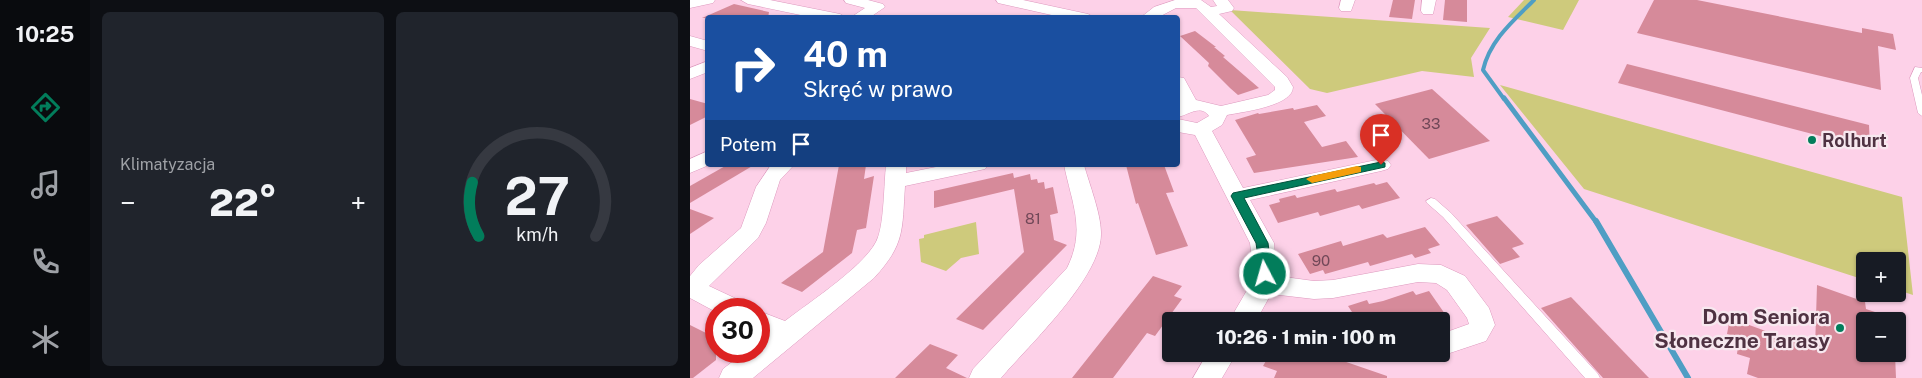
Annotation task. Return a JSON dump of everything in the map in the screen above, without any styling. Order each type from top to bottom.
[{"type":"street","points":[[690,4],[708,0]]},
{"type":"street","points":[[748,0],[785,9],[829,15]]},
{"type":"street","points":[[850,0],[878,7]]},
{"type":"street","points":[[863,15],[894,0]]},
{"type":"street","points":[[1152,15],[1173,2],[1185,0],[1214,6],[1281,81],[1284,87],[1284,92],[1274,99],[1217,112],[1209,106],[1184,109],[1180,91]]},
{"type":"street","points":[[1012,1],[1055,15]]},
{"type":"street","points":[[690,41],[705,45]]},
{"type":"street","points":[[690,74],[705,67]]},
{"type":"street","points":[[1180,125],[1188,129],[1201,128],[1213,123],[1218,116],[1217,112]]},
{"type":"street","points":[[1201,128],[1262,243],[1266,263],[1265,284],[1248,312]]},
{"type":"street","points":[[690,167],[705,159]]},
{"type":"street","points":[[1237,196],[1381,165]]},
{"type":"street","points":[[712,298],[698,291],[696,286],[704,275],[747,236],[770,177],[782,167]]},
{"type":"street","points":[[733,378],[865,272],[880,256],[890,237],[895,174],[960,167]]},
{"type":"street","points":[[983,378],[1077,273],[1086,254],[1090,232],[1074,167]]},
{"type":"street","points":[[1265,284],[1314,290],[1333,289],[1418,273],[1441,274],[1456,283],[1480,315],[1482,325],[1477,333],[1450,342]]},
{"type":"street","points":[[770,326],[787,334]]},
{"type":"street","points":[[1207,378],[1217,362]]},
{"type":"lane","points":[[1922,70],[1918,69],[1914,78],[1922,113]]},
{"type":"lane","points":[[1431,201],[1447,215],[1593,378]]},
{"type":"shaded area","points":[[1524,0],[1579,0],[1563,30],[1508,17]]},
{"type":"shaded area","points":[[1230,10],[1490,28],[1471,58],[1474,77],[1422,71],[1327,93],[1310,89]]},
{"type":"shaded area","points":[[1500,85],[1902,197],[1913,295],[1906,293],[1906,252],[1856,252],[1856,277],[1584,189]]},
{"type":"shaded area","points":[[976,222],[979,254],[961,258],[946,271],[921,262],[919,239],[924,238],[924,235]]},
{"type":"building","points":[[1393,0],[1415,0],[1412,19],[1389,17]]},
{"type":"building","points":[[1445,0],[1467,0],[1467,22],[1443,20]]},
{"type":"building","points":[[1654,0],[1697,0],[1862,33],[1862,28],[1893,34],[1896,50],[1878,46],[1881,90],[1637,33]]},
{"type":"building","points":[[734,4],[769,12],[768,15],[709,15]]},
{"type":"building","points":[[1195,31],[1216,47],[1214,47],[1225,56],[1223,57],[1259,88],[1238,95],[1230,88],[1208,66],[1209,63],[1180,36]]},
{"type":"building","points":[[1627,64],[1869,125],[1870,149],[1618,83]]},
{"type":"building","points":[[1432,89],[1490,141],[1429,159],[1375,104]]},
{"type":"building","points":[[690,99],[705,103],[705,118],[690,125]]},
{"type":"building","points":[[1317,105],[1326,116],[1304,122],[1322,147],[1346,141],[1358,157],[1254,173],[1246,158],[1256,155],[1235,120],[1258,113],[1293,108],[1294,110]]},
{"type":"building","points":[[723,167],[751,167],[690,203],[690,186]]},
{"type":"building","points":[[839,167],[866,167],[864,179],[874,176],[866,228],[857,230],[852,253],[802,292],[781,283],[823,252]]},
{"type":"building","points":[[1127,167],[1165,167],[1174,192],[1166,193],[1188,246],[1156,255],[1138,203],[1136,204]]},
{"type":"building","points":[[1013,173],[1014,178],[1030,174],[1031,180],[1037,179],[1038,183],[1044,182],[1045,189],[1053,187],[1058,213],[1050,215],[1054,240],[1067,245],[983,330],[956,319],[1024,252],[1014,189],[934,208],[934,191]]},
{"type":"building","points":[[1387,182],[1400,198],[1362,209],[1359,205],[1320,216],[1318,212],[1278,223],[1269,205],[1280,202],[1279,199],[1295,195],[1297,198],[1335,189],[1337,192],[1374,183],[1376,185]]},
{"type":"building","points":[[690,209],[714,218],[690,234]]},
{"type":"building","points":[[1497,216],[1524,244],[1512,248],[1520,257],[1500,264],[1466,225]]},
{"type":"building","points":[[1425,227],[1440,245],[1428,249],[1431,253],[1415,258],[1412,254],[1370,266],[1368,262],[1325,274],[1323,270],[1310,274],[1298,254],[1341,241],[1343,246],[1383,234],[1387,238]]},
{"type":"building","points":[[1153,276],[1182,286],[1174,296],[1182,299],[1173,312],[1162,312],[1162,326],[1155,336],[1147,333],[1113,378],[1072,378]]},
{"type":"building","name":"Dom Seniora Słoneczne Tarasy","points":[[1817,285],[1856,299],[1856,302],[1865,302],[1866,309],[1875,312],[1856,312],[1856,362],[1895,362],[1896,378],[1758,378],[1747,374],[1750,358],[1737,354],[1739,338],[1727,334],[1730,318],[1815,349]]},
{"type":"building","points":[[1413,291],[1416,295],[1429,291],[1444,312],[1352,312],[1348,306],[1367,300],[1369,304]]},
{"type":"building","points":[[1571,297],[1649,378],[1603,378],[1541,308]]},
{"type":"building","points":[[690,325],[705,332],[705,363],[712,363],[693,378],[690,378]]},
{"type":"building","points":[[930,344],[958,355],[946,368],[967,378],[895,378]]},
{"type":"building","points":[[1265,362],[1346,362],[1387,376],[1387,378],[1274,378],[1277,371],[1263,366]]},
{"type":"waterway","points":[[1504,99],[1483,70],[1486,59],[1510,23],[1534,0]]},
{"type":"waterway","points":[[1504,98],[1597,223]]},
{"type":"waterway","points":[[1596,221],[1688,378]]},
{"type":"slow traffic","points":[[1312,179],[1357,170]]},
{"type":"place","name":"Rolhurt","points":[[1812,140]]},
{"type":"place","name":"Dom Seniora Słoneczne Tarasy","points":[[1840,328]]},
{"type":"route","points":[[1265,274],[1266,263],[1262,243],[1237,196],[1381,165]]}]
